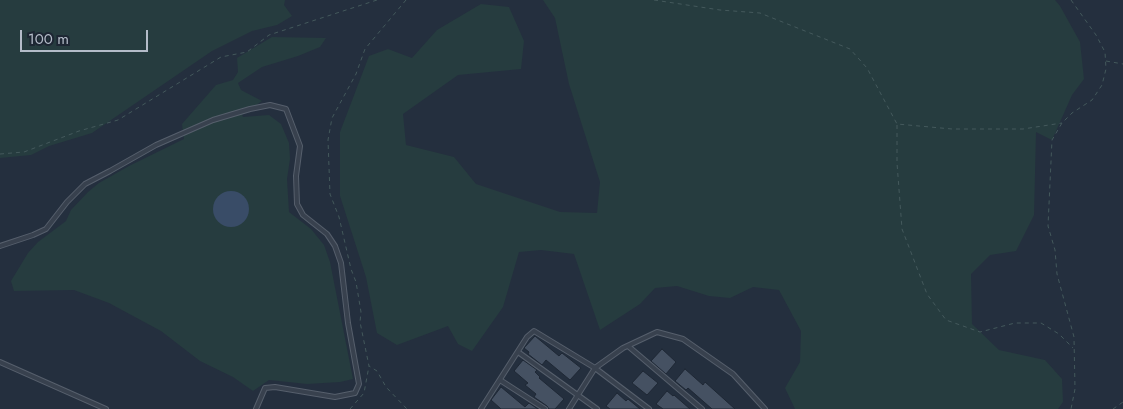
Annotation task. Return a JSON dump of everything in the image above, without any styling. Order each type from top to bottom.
[{"type":"lane","points":[[0,246],[33,235],[46,228],[67,202],[85,184],[156,145],[213,120],[250,109],[270,105],[286,109],[300,146],[296,176],[297,204],[302,215],[327,234],[341,263],[348,322],[359,384],[355,393],[335,398],[275,387],[265,388],[256,409]]},
{"type":"lane","points":[[483,408],[518,352],[534,331],[595,368],[649,409]]},
{"type":"lane","points":[[568,409],[595,368],[628,346],[657,332],[683,339],[733,374],[766,409]]},
{"type":"lane","points":[[628,346],[702,409]]},
{"type":"lane","points":[[518,352],[597,409]]},
{"type":"lane","points":[[0,362],[106,409]]},
{"type":"lane","points":[[500,380],[545,409]]},
{"type":"path","points":[[0,154],[24,152],[79,131],[118,120],[221,57],[247,52],[269,35],[377,0]]},
{"type":"path","points":[[406,0],[365,49],[356,74],[332,118],[328,140],[330,194],[339,217],[351,269],[356,282],[360,322],[369,366],[377,371],[386,387],[407,409]]},
{"type":"path","points":[[654,0],[720,10],[760,12],[850,49],[868,68],[897,124],[897,163],[902,229],[927,294],[946,320],[980,332],[1015,322],[1041,323],[1060,334],[1074,350]]},
{"type":"path","points":[[1071,0],[1096,35],[1104,52],[1106,69],[1102,85],[1092,100],[1072,113],[1062,123],[1052,140],[1048,226],[1055,250],[1057,274],[1074,337],[1075,389],[1071,409]]},
{"type":"path","points":[[1105,61],[1123,64]]},
{"type":"path","points":[[897,124],[952,130],[1023,129],[1062,123]]},
{"type":"path","points":[[1113,409],[1123,402]]},
{"type":"green space","points":[[0,0],[285,0],[284,5],[292,16],[277,25],[252,31],[212,51],[92,133],[49,146],[31,155],[0,158]]},
{"type":"green space","points":[[543,0],[1055,0],[1080,42],[1084,79],[1072,95],[1052,140],[1036,132],[1034,215],[1016,251],[990,255],[971,274],[972,324],[999,350],[1045,360],[1062,379],[1063,402],[1058,409],[795,409],[785,388],[800,362],[801,331],[779,290],[753,287],[730,298],[709,296],[677,286],[655,288],[640,304],[600,330],[574,254],[541,250],[519,252],[503,307],[472,351],[458,344],[448,326],[397,345],[377,333],[366,277],[340,196],[340,132],[369,56],[388,49],[412,58],[437,30],[481,4],[509,7],[524,41],[521,69],[458,75],[403,114],[406,145],[454,157],[476,184],[560,212],[597,213],[600,182],[569,84],[555,18]]},
{"type":"green space","points":[[272,37],[326,38],[320,47],[262,67],[238,83],[241,90],[262,101],[242,115],[243,117],[269,115],[281,124],[289,143],[290,159],[287,179],[289,212],[311,229],[324,245],[330,262],[353,379],[340,382],[307,384],[269,380],[253,391],[233,377],[200,361],[161,331],[109,303],[74,290],[14,291],[11,281],[28,253],[38,242],[66,221],[71,210],[88,192],[99,183],[129,166],[184,139],[182,124],[216,85],[233,80],[238,72],[237,58]]},
{"type":"water","points":[[231,191],[244,196],[249,209],[244,222],[231,227],[218,222],[213,209],[218,196]]},
{"type":"building","points":[[535,336],[559,356],[562,353],[581,368],[570,380],[546,360],[542,365],[528,354],[529,352],[524,348]]},
{"type":"building","points":[[662,349],[676,362],[666,374],[651,361]]},
{"type":"building","points":[[523,360],[537,370],[535,372],[539,378],[564,399],[555,409],[549,409],[534,397],[536,394],[525,385],[528,383],[514,371]]},
{"type":"building","points":[[685,369],[703,385],[705,382],[735,409],[712,409],[688,388],[686,390],[675,381]]},
{"type":"building","points":[[643,371],[658,383],[647,395],[632,383]]},
{"type":"building","points":[[501,387],[525,407],[529,403],[538,409],[501,409],[491,400]]},
{"type":"building","points":[[667,391],[690,409],[663,409],[656,404]]},
{"type":"building","points":[[617,393],[640,409],[610,409],[606,406]]}]
